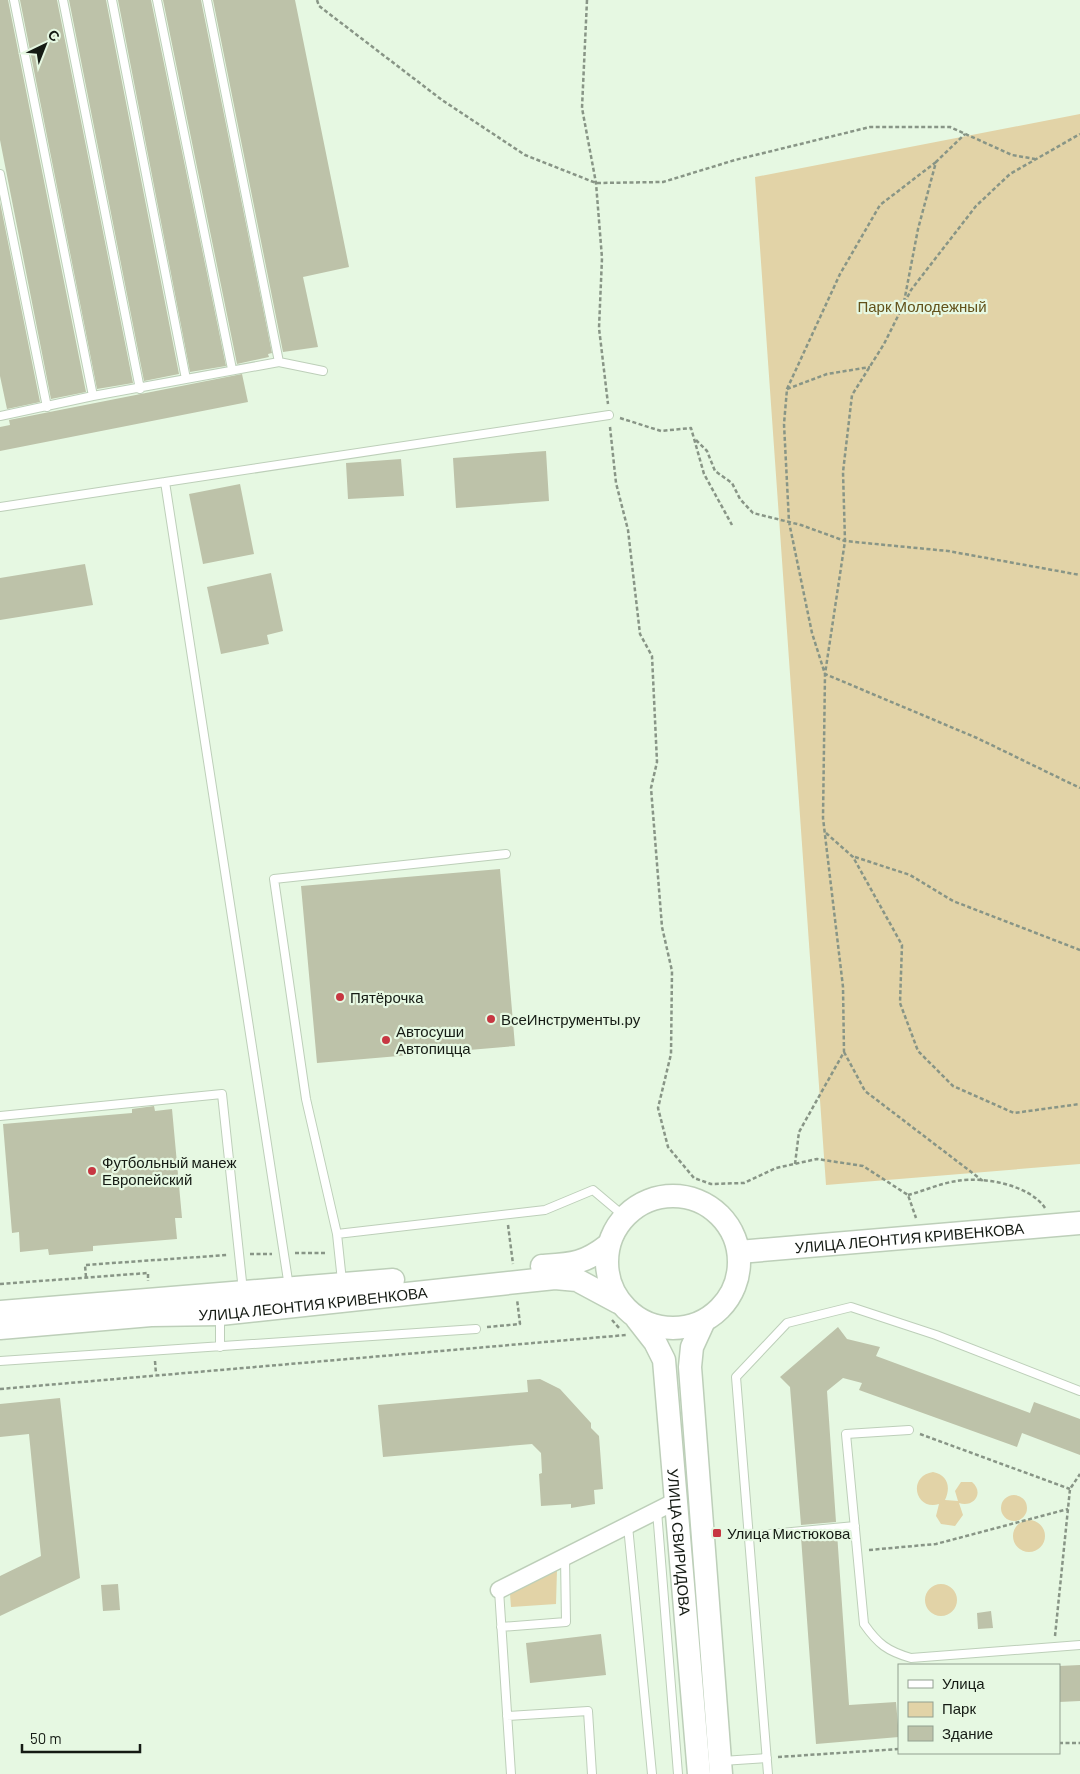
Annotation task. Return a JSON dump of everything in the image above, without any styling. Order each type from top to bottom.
[{"type":"street","points":[[613,1309],[604,1264],[608,1245],[617,1225],[625,1217],[638,1205],[661,1196],[687,1197],[714,1210],[732,1232],[739,1252],[739,1270],[734,1290],[718,1312],[703,1323],[666,1327],[632,1327]]},
{"type":"street","name":"УЛИЦА ЛЕОНТИЯ КРИВЕНКОВА","points":[[739,1252],[1080,1222]]},
{"type":"street","name":"УЛИЦА ЛЕОНТИЯ КРИВЕНКОВА","points":[[0,1312],[343,1285],[518,1287],[592,1258],[608,1245]]},
{"type":"street","name":"УЛИЦА ЛЕОНТИЯ КРИВЕНКОВА","points":[[0,1328],[151,1315],[220,1314],[518,1287],[556,1278],[577,1280],[613,1309]]},
{"type":"street","name":"УЛИЦА СВИРИДОВА","points":[[613,1309],[632,1327],[655,1342],[664,1360],[678,1500],[699,1774]]},
{"type":"street","name":"УЛИЦА СВИРИДОВА","points":[[703,1323],[692,1347],[690,1367],[720,1768]]},
{"type":"street","points":[[499,1590],[678,1500]]},
{"type":"lane","points":[[14,0],[92,396]]},
{"type":"lane","points":[[63,0],[140,389]]},
{"type":"lane","points":[[112,0],[186,379]]},
{"type":"lane","points":[[157,0],[232,370]]},
{"type":"lane","points":[[207,0],[279,362]]},
{"type":"lane","points":[[0,174],[47,407]]},
{"type":"lane","points":[[0,415],[279,362],[324,370]]},
{"type":"lane","points":[[0,507],[609,415]]},
{"type":"lane","points":[[165,482],[289,1289]]},
{"type":"lane","points":[[343,1285],[337,1234],[306,1099],[274,878],[506,854]]},
{"type":"lane","points":[[0,1116],[222,1094],[243,1293]]},
{"type":"lane","points":[[337,1234],[545,1210],[593,1190],[625,1217]]},
{"type":"lane","points":[[768,1774],[736,1377],[787,1323],[851,1306],[936,1335],[1080,1391]]},
{"type":"lane","points":[[220,1314],[220,1347]]},
{"type":"lane","points":[[0,1361],[476,1328]]},
{"type":"lane","points":[[909,1430],[846,1434],[864,1624],[877,1642],[894,1653],[911,1658],[1080,1645]]},
{"type":"lane","points":[[657,1511],[678,1774]]},
{"type":"lane","points":[[628,1526],[652,1774]]},
{"type":"lane","points":[[749,1536],[855,1526]]},
{"type":"lane","points":[[501,1627],[566,1622],[565,1558]]},
{"type":"lane","points":[[499,1590],[511,1774]]},
{"type":"lane","points":[[507,1716],[588,1711],[592,1774]]},
{"type":"lane","points":[[720,1768],[767,1758]]},
{"type":"path","points":[[317,0],[319,6],[442,100],[525,155],[596,183],[663,182],[734,160],[870,127],[950,127],[1012,155],[1037,159]]},
{"type":"path","points":[[587,0],[582,108],[596,183],[602,258],[599,328],[616,482],[628,530],[640,634],[652,656],[657,762],[651,788],[662,927],[672,972],[671,1054],[658,1108],[668,1147],[694,1178],[712,1184],[744,1183],[776,1168],[817,1159],[863,1166],[908,1195],[916,1216],[918,1237]]},
{"type":"path","points":[[965,134],[936,162],[880,205],[840,274],[787,389],[784,424],[790,522],[812,633],[825,674],[977,738],[1080,788]]},
{"type":"path","points":[[983,1181],[865,1091],[844,1052],[843,987],[825,832],[825,674],[845,541],[844,472],[852,395],[884,344],[911,290],[976,206],[1010,174],[1080,134]]},
{"type":"path","points":[[904,305],[918,229],[936,162]]},
{"type":"path","points":[[787,389],[827,374],[870,367]]},
{"type":"path","points":[[609,415],[661,431],[691,428],[696,440],[704,474],[732,525]]},
{"type":"path","points":[[696,440],[706,451],[715,471],[732,483],[740,499],[753,514],[790,522],[845,541],[948,551],[1080,574]]},
{"type":"path","points":[[825,832],[853,857],[902,945],[900,1003],[918,1052],[953,1086],[1014,1113],[1080,1104]]},
{"type":"path","points":[[853,857],[910,875],[953,901],[1080,950]]},
{"type":"path","points":[[795,1164],[799,1132],[844,1052]]},
{"type":"path","points":[[908,1195],[957,1180],[1010,1184],[1040,1200],[1055,1224]]},
{"type":"path","points":[[476,1328],[520,1324],[518,1287],[507,1214]]},
{"type":"path","points":[[86,1277],[85,1265],[239,1254],[339,1252]]},
{"type":"path","points":[[613,1309],[632,1327],[632,1341]]},
{"type":"path","points":[[0,1389],[632,1327]]},
{"type":"path","points":[[909,1430],[1070,1489]]},
{"type":"path","points":[[1054,1647],[1070,1489],[1080,1474]]},
{"type":"path","points":[[857,1552],[936,1544],[1068,1508]]},
{"type":"path","points":[[1060,1743],[1080,1743]]},
{"type":"path","points":[[767,1758],[898,1749]]},
{"type":"green space","name":"Парк Молодежный","points":[[1080,114],[1080,1164],[826,1185],[755,177]]},
{"type":"green space","points":[[933,1472],[942,1476],[947,1482],[948,1491],[945,1500],[958,1501],[955,1491],[961,1482],[972,1482],[976,1486],[977,1495],[973,1501],[964,1504],[959,1503],[963,1515],[955,1526],[941,1524],[936,1516],[939,1504],[931,1505],[924,1503],[917,1492],[920,1480],[925,1475]]},
{"type":"green space","points":[[1014,1495],[1023,1499],[1027,1508],[1023,1517],[1014,1521],[1005,1517],[1001,1508],[1005,1499]]},
{"type":"green space","points":[[1029,1520],[1035,1521],[1040,1525],[1044,1530],[1044,1542],[1040,1547],[1035,1551],[1029,1552],[1023,1551],[1018,1547],[1014,1542],[1013,1536],[1014,1530],[1018,1525],[1023,1521]]},
{"type":"green space","points":[[557,1570],[556,1604],[511,1607],[510,1594]]},
{"type":"green space","points":[[941,1584],[947,1585],[952,1589],[956,1594],[956,1606],[952,1611],[947,1615],[941,1616],[935,1615],[930,1611],[926,1606],[925,1600],[926,1594],[930,1589],[935,1585]]},
{"type":"building","points":[[0,0],[8,0],[86,392],[51,399],[0,140]]},
{"type":"building","points":[[20,0],[57,0],[133,383],[97,389]]},
{"type":"building","points":[[69,0],[106,0],[179,374],[144,381]]},
{"type":"building","points":[[118,0],[151,0],[226,366],[190,372]]},
{"type":"building","points":[[163,0],[201,0],[272,353],[268,354],[269,357],[237,364]]},
{"type":"building","points":[[213,0],[295,0],[349,267],[303,277],[318,347],[283,352]]},
{"type":"building","points":[[0,202],[40,402],[7,409],[0,376]]},
{"type":"building","points":[[242,374],[248,402],[0,451],[0,427],[10,425],[9,420]]},
{"type":"building","points":[[546,451],[549,501],[456,508],[453,458]]},
{"type":"building","points":[[401,459],[404,496],[348,499],[346,463]]},
{"type":"building","points":[[240,484],[254,554],[203,564],[189,494]]},
{"type":"building","points":[[85,564],[93,605],[0,620],[0,578]]},
{"type":"building","points":[[271,573],[283,631],[267,635],[269,644],[221,654],[207,587]]},
{"type":"building","points":[[500,869],[515,1046],[317,1063],[301,886]]},
{"type":"building","name":"Футбольный манеж Европейский","points":[[154,1106],[155,1111],[172,1109],[182,1218],[175,1218],[177,1239],[93,1246],[93,1251],[49,1255],[48,1249],[20,1252],[19,1232],[12,1233],[3,1124],[132,1113],[132,1109]]},
{"type":"building","points":[[838,1327],[847,1339],[880,1347],[876,1356],[1030,1413],[1034,1402],[1080,1419],[1080,1455],[1022,1433],[1017,1447],[859,1390],[862,1383],[843,1378],[827,1391],[836,1522],[801,1525],[790,1387],[780,1377]]},
{"type":"building","points":[[540,1379],[560,1389],[591,1423],[591,1428],[599,1436],[603,1489],[594,1490],[595,1504],[571,1508],[571,1504],[541,1506],[539,1474],[542,1473],[541,1453],[532,1444],[383,1457],[378,1405],[528,1392],[527,1380]]},
{"type":"building","points":[[60,1398],[80,1578],[0,1616],[0,1576],[41,1556],[29,1434],[0,1437],[0,1404]]},
{"type":"building","points":[[837,1533],[849,1705],[896,1702],[898,1737],[816,1744],[801,1537]]},
{"type":"building","points":[[118,1584],[120,1610],[103,1611],[101,1585]]},
{"type":"building","points":[[991,1611],[993,1628],[978,1629],[977,1613]]},
{"type":"building","points":[[601,1634],[606,1675],[530,1683],[526,1643]]},
{"type":"building","points":[[1080,1665],[1080,1701],[1060,1702],[1060,1666]]},
{"type":"place","name":"Пятёрочка","points":[[340,997]]},
{"type":"place","name":"ВсеИнструменты.ру","points":[[491,1019]]},
{"type":"place","name":"Автосуши Автопицца","points":[[386,1040]]},
{"type":"place","name":"Футбольный манеж Европейский","points":[[92,1171]]},
{"type":"place","name":"Улица Мистюкова","points":[[717,1533]]}]
